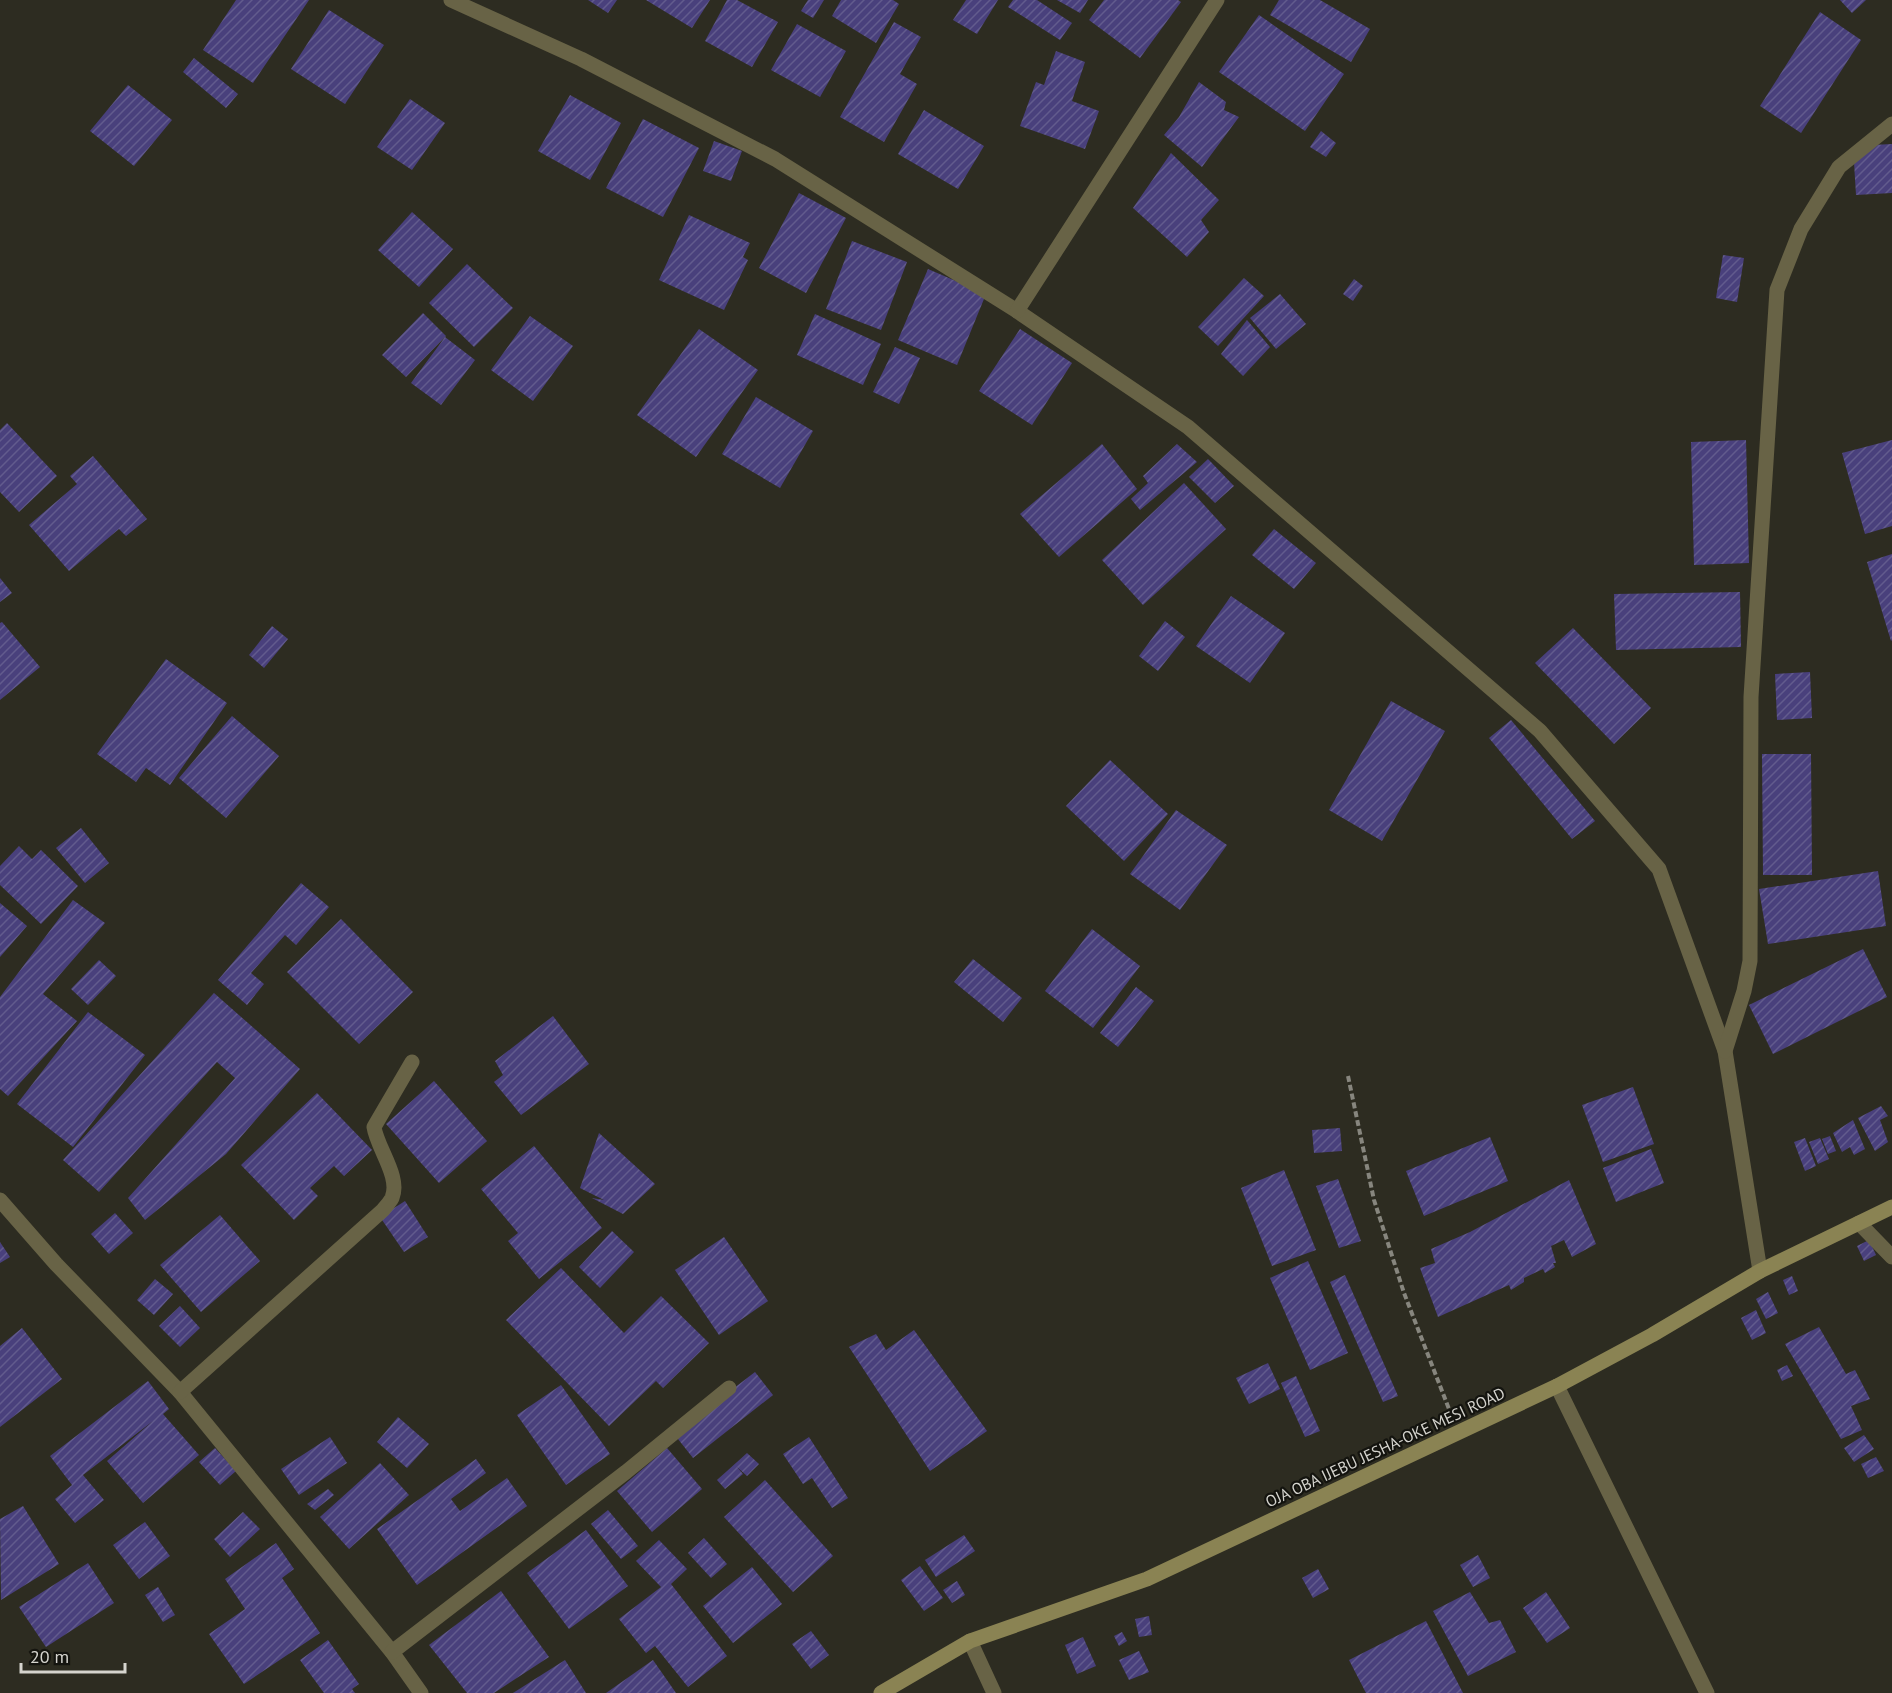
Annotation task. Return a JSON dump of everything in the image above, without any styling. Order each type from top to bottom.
[{"type":"main road","name":"OJA OBA IJEBU JESHA-OKE MESI ROAD","points":[[881,1693],[970,1641],[1147,1580],[1557,1386],[1652,1335],[1760,1272],[1892,1207]]},
{"type":"street","points":[[452,0],[581,59],[775,159],[1017,311],[1188,427],[1540,731],[1659,869],[1725,1051],[1760,1272]]},
{"type":"street","points":[[1017,311],[1217,0]]},
{"type":"street","points":[[1725,1051],[1744,991],[1750,961],[1751,697],[1777,290],[1801,229],[1839,167],[1892,124]]},
{"type":"street","points":[[180,1392],[383,1210],[392,1197],[394,1182],[374,1127],[412,1062]]},
{"type":"street","points":[[0,1200],[56,1264],[180,1392],[392,1652],[421,1693]]},
{"type":"street","points":[[1859,1223],[1892,1257]]},
{"type":"street","points":[[1557,1386],[1707,1693]]},
{"type":"street","points":[[392,1652],[626,1472],[729,1388]]},
{"type":"street","points":[[970,1641],[994,1693]]},
{"type":"path","points":[[1348,1076],[1377,1210],[1404,1293],[1458,1432]]},
{"type":"building","points":[[236,0],[309,0],[253,83],[203,50]]},
{"type":"building","points":[[588,0],[617,0],[608,13]]},
{"type":"building","points":[[646,0],[710,0],[692,28]]},
{"type":"building","points":[[727,0],[737,0],[778,22],[752,67],[705,41]]},
{"type":"building","points":[[808,0],[824,0],[813,18],[801,11]]},
{"type":"building","points":[[841,0],[893,0],[899,4],[876,43],[832,16]]},
{"type":"building","points":[[966,0],[998,0],[977,34],[953,20]]},
{"type":"building","points":[[1013,0],[1037,0],[1072,23],[1060,40],[1008,7]]},
{"type":"building","points":[[1057,0],[1088,0],[1080,13]]},
{"type":"building","points":[[1104,0],[1178,0],[1181,2],[1140,58],[1089,20]]},
{"type":"building","points":[[1279,0],[1320,0],[1370,29],[1351,62],[1270,15]]},
{"type":"building","points":[[1840,0],[1866,0],[1852,13]]},
{"type":"building","points":[[329,10],[384,45],[345,104],[291,69]]},
{"type":"building","points":[[1820,12],[1861,40],[1801,133],[1760,106]]},
{"type":"building","points":[[1259,15],[1344,74],[1305,131],[1219,72]]},
{"type":"building","points":[[894,22],[921,37],[900,74],[917,84],[884,142],[840,117]]},
{"type":"building","points":[[797,24],[846,51],[820,97],[771,70]]},
{"type":"building","points":[[1056,51],[1085,62],[1072,101],[1099,111],[1085,149],[1020,126],[1036,82],[1044,85]]},
{"type":"building","points":[[194,58],[238,94],[226,108],[183,72]]},
{"type":"building","points":[[1199,82],[1226,102],[1224,110],[1239,117],[1202,167],[1164,135],[1179,117]]},
{"type":"building","points":[[128,85],[172,120],[134,166],[90,131]]},
{"type":"building","points":[[570,95],[621,123],[590,180],[538,151]]},
{"type":"building","points":[[410,99],[445,123],[412,170],[377,147]]},
{"type":"building","points":[[924,110],[984,146],[958,189],[898,154]]},
{"type":"building","points":[[643,119],[699,148],[663,217],[606,188]]},
{"type":"building","points":[[1321,131],[1336,143],[1326,157],[1310,147]]},
{"type":"building","points":[[714,141],[742,151],[731,181],[703,171]]},
{"type":"building","points":[[1892,144],[1892,193],[1856,195],[1853,146]]},
{"type":"building","points":[[1171,153],[1219,200],[1201,220],[1209,232],[1187,257],[1133,208]]},
{"type":"building","points":[[799,193],[846,218],[806,293],[759,268]]},
{"type":"building","points":[[412,212],[453,249],[419,287],[378,250]]},
{"type":"building","points":[[689,215],[750,243],[743,257],[748,260],[724,310],[659,280]]},
{"type":"building","points":[[852,241],[907,262],[881,330],[826,309]]},
{"type":"building","points":[[1723,255],[1744,258],[1737,302],[1716,298]]},
{"type":"building","points":[[467,264],[513,308],[474,347],[429,303]]},
{"type":"building","points":[[928,269],[986,294],[957,365],[898,340]]},
{"type":"building","points":[[1244,278],[1264,296],[1218,346],[1198,327]]},
{"type":"building","points":[[1354,279],[1363,286],[1353,301],[1343,294]]},
{"type":"building","points":[[1280,294],[1306,324],[1276,349],[1250,318]]},
{"type":"building","points":[[423,313],[446,336],[406,377],[382,355]]},
{"type":"building","points":[[815,314],[881,344],[863,385],[797,355]]},
{"type":"building","points":[[530,316],[573,346],[533,401],[491,370]]},
{"type":"building","points":[[1247,320],[1270,347],[1243,376],[1221,354]]},
{"type":"building","points":[[699,329],[758,370],[696,457],[637,415]]},
{"type":"building","points":[[1020,329],[1072,363],[1032,425],[979,391]]},
{"type":"building","points":[[445,337],[475,360],[441,405],[411,383]]},
{"type":"building","points":[[895,347],[920,358],[899,404],[873,392]]},
{"type":"building","points":[[756,397],[813,431],[780,488],[722,454]]},
{"type":"building","points":[[7,423],[57,476],[19,512],[0,492],[0,430]]},
{"type":"building","points":[[1746,440],[1749,563],[1694,565],[1691,442]]},
{"type":"building","points":[[1892,440],[1892,526],[1865,534],[1842,453]]},
{"type":"building","points":[[1102,444],[1137,489],[1059,557],[1020,514]]},
{"type":"building","points":[[1177,444],[1197,462],[1140,510],[1131,499],[1148,483],[1143,476]]},
{"type":"building","points":[[93,456],[147,519],[126,536],[119,529],[69,571],[29,525],[77,484],[70,476]]},
{"type":"building","points":[[1208,459],[1234,486],[1215,503],[1189,477]]},
{"type":"building","points":[[1184,483],[1226,529],[1143,605],[1102,560]]},
{"type":"building","points":[[1274,529],[1316,563],[1294,589],[1252,555]]},
{"type":"building","points":[[1892,554],[1892,640],[1891,641],[1867,562]]},
{"type":"building","points":[[0,578],[12,593],[0,602]]},
{"type":"building","points":[[1740,592],[1741,647],[1616,650],[1614,594]]},
{"type":"building","points":[[1231,596],[1285,633],[1250,683],[1196,646]]},
{"type":"building","points":[[1165,621],[1185,637],[1158,671],[1139,656]]},
{"type":"building","points":[[2,622],[40,667],[0,700],[0,623]]},
{"type":"building","points":[[272,626],[288,639],[264,668],[249,655]]},
{"type":"building","points":[[1573,628],[1651,708],[1614,744],[1535,663]]},
{"type":"building","points":[[166,659],[227,703],[170,785],[146,768],[136,782],[97,754]]},
{"type":"building","points":[[1810,672],[1812,718],[1777,720],[1775,674]]},
{"type":"building","points":[[1391,701],[1445,731],[1382,841],[1329,810]]},
{"type":"building","points":[[232,716],[279,756],[226,818],[179,778]]},
{"type":"building","points":[[1511,720],[1595,821],[1572,839],[1489,738]]},
{"type":"building","points":[[1762,754],[1811,754],[1812,875],[1763,875]]},
{"type":"building","points":[[1110,760],[1168,814],[1124,861],[1066,806]]},
{"type":"building","points":[[1176,810],[1227,845],[1180,910],[1130,874]]},
{"type":"building","points":[[81,828],[109,863],[85,883],[56,848]]},
{"type":"building","points":[[19,846],[32,859],[41,850],[78,886],[41,924],[0,885],[0,866]]},
{"type":"building","points":[[1878,871],[1886,926],[1768,944],[1759,889]]},
{"type":"building","points":[[301,883],[329,907],[296,945],[285,935],[251,973],[264,984],[247,1005],[218,980]]},
{"type":"building","points":[[73,900],[105,923],[43,994],[77,1021],[8,1096],[0,1089],[0,997]]},
{"type":"building","points":[[0,903],[27,926],[0,957]]},
{"type":"building","points":[[341,919],[413,992],[359,1044],[287,972]]},
{"type":"building","points":[[1092,929],[1140,966],[1093,1028],[1045,991]]},
{"type":"building","points":[[1863,949],[1887,997],[1773,1054],[1749,1005]]},
{"type":"building","points":[[973,959],[1022,998],[1003,1022],[954,982]]},
{"type":"building","points":[[99,960],[116,976],[88,1005],[71,989]]},
{"type":"building","points":[[1136,987],[1154,1001],[1118,1047],[1100,1033]]},
{"type":"building","points":[[214,993],[300,1069],[226,1154],[145,1220],[128,1198],[235,1078],[217,1062],[99,1192],[63,1160]]},
{"type":"building","points":[[88,1012],[145,1055],[73,1147],[17,1104]]},
{"type":"building","points":[[553,1016],[589,1064],[521,1115],[494,1082],[503,1075],[495,1061]]},
{"type":"building","points":[[434,1081],[487,1141],[439,1183],[386,1124]]},
{"type":"building","points":[[1633,1087],[1654,1144],[1603,1162],[1582,1105]]},
{"type":"building","points":[[317,1093],[372,1150],[344,1176],[334,1166],[310,1188],[318,1196],[294,1220],[241,1165]]},
{"type":"building","points":[[1881,1106],[1888,1116],[1880,1120],[1888,1142],[1875,1151],[1858,1118]]},
{"type":"building","points":[[1853,1120],[1865,1149],[1854,1155],[1850,1147],[1842,1152],[1833,1133]]},
{"type":"building","points":[[1340,1128],[1342,1151],[1314,1153],[1312,1130]]},
{"type":"building","points":[[599,1133],[655,1184],[623,1214],[592,1198],[604,1200],[580,1188]]},
{"type":"building","points":[[1830,1136],[1836,1151],[1828,1154],[1822,1139]]},
{"type":"building","points":[[1490,1137],[1508,1181],[1424,1216],[1406,1171]]},
{"type":"building","points":[[1805,1138],[1816,1166],[1805,1171],[1794,1142]]},
{"type":"building","points":[[1820,1138],[1829,1159],[1818,1164],[1809,1142]]},
{"type":"building","points":[[534,1146],[602,1228],[539,1279],[508,1241],[518,1233],[481,1189]]},
{"type":"building","points":[[1651,1149],[1664,1183],[1616,1202],[1603,1168]]},
{"type":"building","points":[[1284,1170],[1316,1250],[1272,1266],[1241,1188]]},
{"type":"building","points":[[1338,1179],[1361,1241],[1339,1248],[1316,1186]]},
{"type":"building","points":[[1569,1180],[1596,1244],[1572,1257],[1564,1240],[1551,1246],[1555,1267],[1545,1273],[1543,1269],[1524,1278],[1524,1282],[1511,1290],[1509,1285],[1438,1317],[1420,1268],[1435,1263],[1431,1249],[1470,1232]]},
{"type":"building","points":[[405,1201],[428,1237],[404,1252],[380,1217]]},
{"type":"building","points":[[115,1213],[133,1233],[109,1254],[91,1234]]},
{"type":"building","points":[[220,1215],[260,1261],[201,1312],[160,1265]]},
{"type":"building","points":[[612,1231],[634,1252],[600,1288],[579,1267]]},
{"type":"building","points":[[724,1237],[768,1301],[719,1335],[675,1270]]},
{"type":"building","points":[[1869,1240],[1876,1255],[1864,1261],[1857,1246]]},
{"type":"building","points":[[0,1242],[10,1257],[0,1263]]},
{"type":"building","points":[[1308,1261],[1348,1353],[1310,1370],[1270,1278]]},
{"type":"building","points":[[561,1268],[624,1333],[661,1296],[709,1343],[663,1388],[656,1381],[609,1426],[506,1320]]},
{"type":"building","points":[[1345,1275],[1398,1396],[1383,1402],[1330,1282]]},
{"type":"building","points":[[1792,1276],[1798,1291],[1789,1295],[1783,1280]]},
{"type":"building","points":[[155,1279],[173,1294],[154,1315],[137,1300]]},
{"type":"building","points":[[1768,1292],[1778,1313],[1766,1319],[1756,1299]]},
{"type":"building","points":[[180,1306],[200,1328],[180,1347],[159,1326]]},
{"type":"building","points":[[1756,1310],[1766,1333],[1752,1340],[1741,1318]]},
{"type":"building","points":[[1819,1327],[1846,1374],[1855,1370],[1870,1399],[1851,1406],[1862,1430],[1841,1439],[1785,1344]]},
{"type":"building","points":[[22,1328],[62,1379],[0,1427],[0,1346]]},
{"type":"building","points":[[914,1330],[987,1431],[930,1471],[849,1347],[876,1334],[886,1350]]},
{"type":"building","points":[[1268,1363],[1280,1389],[1249,1404],[1236,1378]]},
{"type":"building","points":[[1787,1365],[1793,1376],[1782,1381],[1777,1370]]},
{"type":"building","points":[[755,1372],[773,1395],[693,1458],[674,1434]]},
{"type":"building","points":[[1296,1376],[1320,1431],[1305,1437],[1281,1383]]},
{"type":"building","points":[[148,1381],[169,1409],[163,1414],[199,1455],[143,1503],[107,1461],[153,1421],[83,1475],[104,1500],[75,1523],[55,1499],[72,1485],[50,1456]]},
{"type":"building","points":[[561,1385],[610,1454],[566,1485],[517,1415]]},
{"type":"building","points":[[398,1417],[429,1444],[407,1468],[377,1442]]},
{"type":"building","points":[[1864,1435],[1874,1449],[1854,1462],[1844,1448]]},
{"type":"building","points":[[330,1437],[347,1463],[299,1495],[281,1469]]},
{"type":"building","points":[[809,1437],[848,1498],[832,1508],[812,1478],[803,1484],[783,1454]]},
{"type":"building","points":[[215,1448],[236,1471],[220,1485],[199,1462]]},
{"type":"building","points":[[667,1448],[702,1489],[652,1532],[617,1491]]},
{"type":"building","points":[[747,1453],[759,1464],[747,1476],[737,1467],[743,1474],[725,1489],[717,1480]]},
{"type":"building","points":[[1876,1457],[1884,1471],[1868,1478],[1861,1464]]},
{"type":"building","points":[[476,1459],[486,1473],[451,1499],[460,1511],[507,1478],[527,1506],[417,1585],[377,1529]]},
{"type":"building","points":[[380,1463],[409,1495],[349,1549],[320,1517]]},
{"type":"building","points":[[765,1480],[833,1556],[793,1592],[724,1517]]},
{"type":"building","points":[[328,1489],[334,1495],[315,1510],[307,1504]]},
{"type":"building","points":[[23,1506],[59,1564],[1,1600],[0,1519]]},
{"type":"building","points":[[608,1510],[638,1546],[621,1559],[591,1524]]},
{"type":"building","points":[[243,1512],[260,1529],[230,1557],[214,1539]]},
{"type":"building","points":[[145,1522],[170,1556],[139,1579],[113,1545]]},
{"type":"building","points":[[586,1530],[628,1586],[569,1629],[527,1573]]},
{"type":"building","points":[[964,1535],[975,1551],[936,1577],[925,1560]]},
{"type":"building","points":[[704,1538],[727,1564],[711,1578],[688,1553]]},
{"type":"building","points":[[659,1540],[687,1569],[671,1584],[727,1656],[688,1687],[655,1646],[646,1653],[619,1619],[661,1587],[636,1561]]},
{"type":"building","points":[[276,1543],[294,1569],[282,1578],[320,1633],[244,1684],[209,1634],[245,1609],[225,1579]]},
{"type":"building","points":[[1478,1555],[1490,1578],[1473,1587],[1460,1565]]},
{"type":"building","points":[[88,1563],[114,1603],[46,1647],[19,1607]]},
{"type":"building","points":[[920,1566],[943,1598],[924,1611],[901,1580]]},
{"type":"building","points":[[752,1567],[782,1604],[733,1643],[703,1606]]},
{"type":"building","points":[[1318,1569],[1329,1589],[1313,1598],[1302,1578]]},
{"type":"building","points":[[957,1581],[965,1595],[952,1603],[943,1590]]},
{"type":"building","points":[[158,1587],[175,1615],[163,1622],[145,1595]]},
{"type":"building","points":[[501,1591],[549,1657],[494,1693],[467,1693],[429,1645]]},
{"type":"building","points":[[1470,1592],[1489,1623],[1500,1620],[1516,1652],[1468,1676],[1433,1611]]},
{"type":"building","points":[[1546,1592],[1570,1628],[1547,1643],[1523,1608]]},
{"type":"building","points":[[1149,1616],[1152,1635],[1139,1637],[1135,1619]]},
{"type":"building","points":[[1426,1621],[1463,1693],[1366,1693],[1349,1660]]},
{"type":"building","points":[[811,1631],[829,1655],[811,1669],[792,1644]]},
{"type":"building","points":[[1122,1632],[1127,1641],[1119,1646],[1114,1636]]},
{"type":"building","points":[[1083,1637],[1096,1666],[1077,1674],[1065,1645]]},
{"type":"building","points":[[328,1640],[359,1684],[352,1689],[355,1693],[324,1693],[300,1660]]},
{"type":"building","points":[[1139,1651],[1149,1672],[1129,1680],[1119,1660]]},
{"type":"building","points":[[565,1660],[586,1693],[513,1693]]},
{"type":"building","points":[[653,1660],[676,1693],[606,1693]]}]
